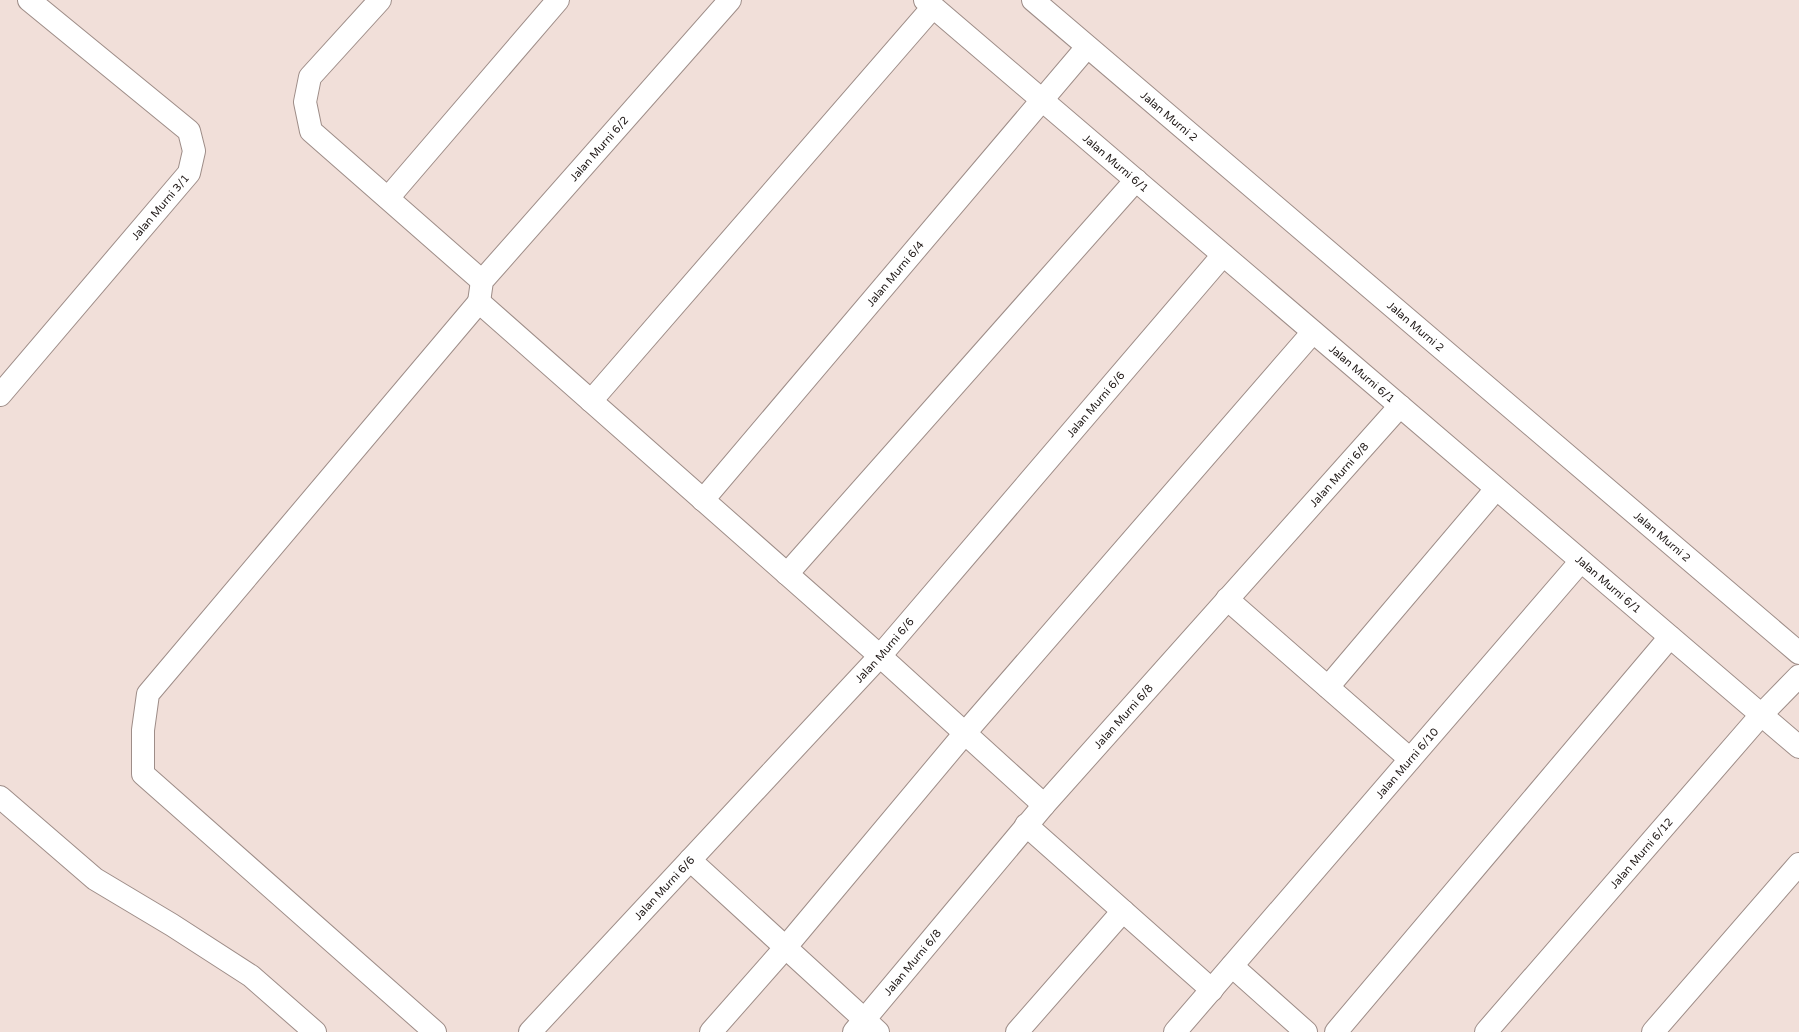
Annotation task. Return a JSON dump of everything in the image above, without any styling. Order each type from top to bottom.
[{"type":"street","name":"Jalan Murni 3/1","points":[[0,395],[189,173],[194,151],[189,131],[29,0]]},
{"type":"street","points":[[380,0],[310,77],[305,102],[311,131],[388,198],[591,401],[880,656],[1044,805]]},
{"type":"street","points":[[388,198],[558,0]]},
{"type":"street","name":"Jalan Murni 6/2","points":[[435,1032],[143,774],[143,730],[148,694],[480,291],[730,0]]},
{"type":"street","name":"Jalan Murni 2","points":[[1033,0],[1799,653]]},
{"type":"street","points":[[591,401],[929,4]]},
{"type":"street","name":"Jalan Murni 6/1","points":[[929,4],[1799,747]]},
{"type":"street","name":"Jalan Murni 6/4","points":[[703,500],[1087,46]]},
{"type":"street","points":[[787,574],[1136,180]]},
{"type":"street","name":"Jalan Murni 6/6","points":[[530,1032],[880,656],[1223,255]]},
{"type":"street","points":[[711,1032],[785,948],[965,733],[1313,332]]},
{"type":"street","name":"Jalan Murni 6/8","points":[[865,1028],[1026,825],[1400,406]]},
{"type":"street","points":[[1328,687],[1496,489]]},
{"type":"street","name":"Jalan Murni 6/10","points":[[1175,1032],[1581,561]]},
{"type":"street","points":[[1227,599],[1410,760]]},
{"type":"street","points":[[1336,1032],[1670,638]]},
{"type":"street","name":"Jalan Murni 6/12","points":[[1486,1032],[1761,715],[1799,676]]},
{"type":"street","points":[[0,797],[95,879],[172,925],[251,976],[315,1032]]},
{"type":"street","points":[[1026,825],[1212,990]]},
{"type":"street","points":[[690,860],[785,948],[865,1028]]},
{"type":"street","points":[[1653,1032],[1799,864]]},
{"type":"street","points":[[1017,1032],[1123,911]]},
{"type":"street","points":[[1232,966],[1306,1032]]}]
